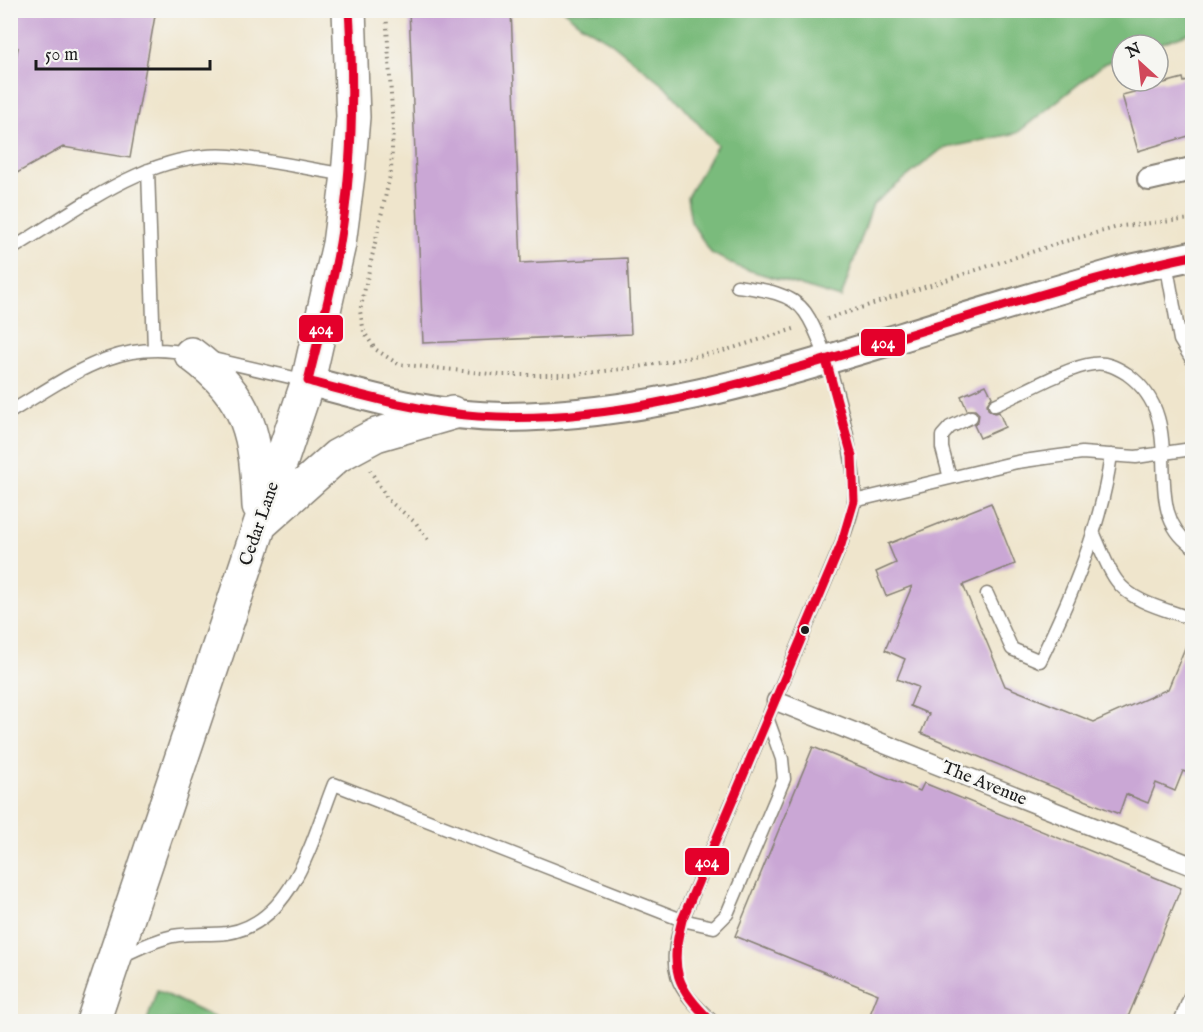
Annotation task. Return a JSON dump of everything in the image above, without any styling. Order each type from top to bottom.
[{"type":"main road","name":"Cedar Lane","points":[[93,1022],[308,381],[339,244],[348,175],[353,117],[349,10]]},
{"type":"main road","points":[[191,354],[216,372],[227,385],[250,426],[257,454],[260,525]]},
{"type":"main road","points":[[260,525],[313,475],[346,451],[401,426],[452,413]]},
{"type":"street","points":[[1149,179],[1192,169]]},
{"type":"street","points":[[308,381],[401,406],[452,413],[502,417],[632,407],[712,393],[1017,301],[1179,258]]},
{"type":"street","name":"The Avenue","points":[[776,701],[1192,866]]},
{"type":"lane","points":[[10,250],[148,170],[178,161],[228,156],[348,175]]},
{"type":"lane","points":[[148,170],[154,349]]},
{"type":"lane","points":[[1179,258],[1180,340],[1192,360]]},
{"type":"lane","points":[[713,1022],[693,1003],[681,985],[674,968],[674,948],[682,920],[776,701],[819,591],[841,545],[854,501],[852,456],[826,360],[804,311],[789,299],[766,291],[738,286]]},
{"type":"lane","points":[[10,412],[96,362],[124,351],[154,349],[191,354],[308,381]]},
{"type":"lane","points":[[995,405],[1090,364],[1116,367],[1144,387],[1153,400],[1160,418],[1165,455],[1164,490],[1168,510],[1175,528],[1192,546]]},
{"type":"lane","points":[[950,478],[942,448],[942,435],[950,427],[971,417]]},
{"type":"lane","points":[[854,501],[1052,457],[1082,453],[1165,455],[1192,449]]},
{"type":"lane","points":[[987,594],[1012,650],[1040,661],[1062,615],[1094,534],[1105,495],[1111,455]]},
{"type":"lane","points":[[1094,534],[1117,581],[1128,592],[1150,604],[1192,619]]},
{"type":"lane","points":[[115,958],[172,936],[228,933],[263,917],[279,903],[294,881],[334,784],[682,920],[714,927],[727,914],[784,779],[782,759],[768,720]]},
{"type":"lane","points":[[1180,1022],[1192,992]]},
{"type":"path","points":[[386,10],[393,128],[391,171],[360,311],[364,332],[375,349],[398,364],[500,375],[573,375],[720,352],[806,325]]},
{"type":"path","points":[[816,322],[1062,242],[1122,226],[1192,219]]},
{"type":"path","points":[[369,469],[388,501],[416,524],[428,540]]},
{"type":"green space","points":[[1192,10],[1192,32],[1170,40],[1170,33],[1110,33],[1110,62],[1104,64],[1017,133],[942,149],[873,204],[841,298],[738,267],[711,253],[691,222],[687,197],[717,145],[665,86],[609,41],[580,24],[564,11]]},
{"type":"green space","points":[[157,990],[221,1021],[147,1021]]},
{"type":"building","points":[[10,10],[156,10],[130,158],[63,147],[10,177],[10,86],[18,48],[10,53]]},
{"type":"building","points":[[409,10],[511,10],[521,263],[627,258],[631,334],[423,343]]},
{"type":"building","points":[[1183,78],[1184,82],[1192,80],[1192,135],[1138,151],[1122,95],[1170,93],[1170,81]]},
{"type":"building","points":[[986,385],[992,397],[987,404],[988,409],[994,413],[999,412],[1005,427],[980,438],[974,425],[978,421],[979,414],[975,410],[967,410],[961,396]]},
{"type":"building","points":[[991,503],[1015,564],[963,585],[1005,686],[1094,722],[1168,689],[1192,631],[1192,775],[1183,771],[1175,791],[1156,783],[1148,803],[1126,794],[1119,814],[921,733],[929,714],[910,706],[918,687],[897,679],[905,659],[885,650],[912,586],[886,596],[876,572],[896,563],[888,544]]},
{"type":"building","points":[[813,747],[920,791],[924,783],[1181,888],[1126,1022],[867,1022],[878,994],[735,936]]},
{"type":"transit line","name":"404","points":[[349,10],[352,98],[348,185],[337,261],[308,381],[392,403],[456,414],[522,417],[566,416],[611,411],[743,383],[1054,291],[1192,256]]},
{"type":"transit line","name":"404","points":[[712,1022],[690,998],[679,976],[676,952],[682,920],[841,545],[854,501],[852,456],[826,360]]}]
